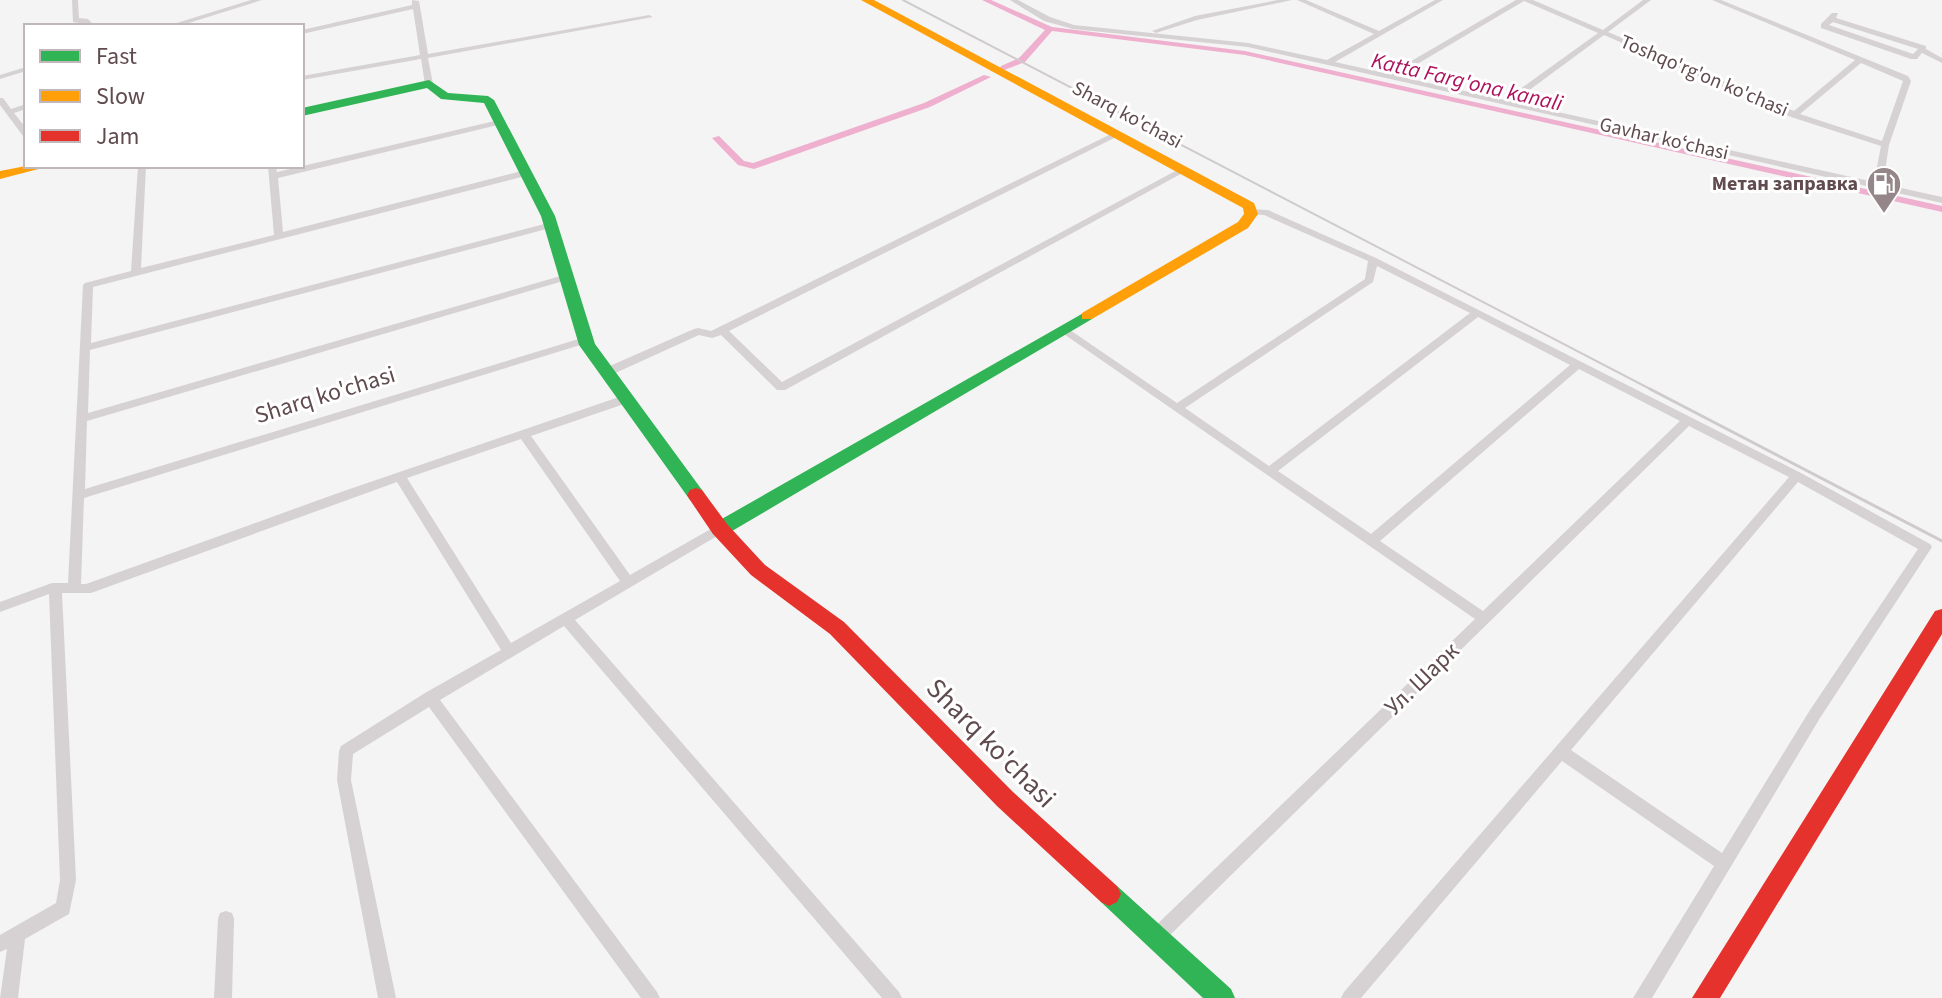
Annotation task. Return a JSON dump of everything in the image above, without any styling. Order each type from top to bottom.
[{"type":"main road","name":"Sharq ko'chasi","points":[[866,0],[1240,199],[1251,212]]},
{"type":"main road","points":[[304,112],[429,84],[445,96],[488,100],[499,122]]},
{"type":"main road","name":"Sharq ko'chasi","points":[[499,122],[551,225],[586,340],[720,529],[758,570],[837,628],[1005,799],[1222,998]]},
{"type":"main road","points":[[0,175],[26,168]]},
{"type":"main road","points":[[720,529],[1243,225],[1251,212]]},
{"type":"main road","points":[[1705,998],[1942,617]]},
{"type":"street","points":[[75,0],[76,20],[89,24]]},
{"type":"street","points":[[178,24],[259,0]]},
{"type":"street","points":[[1016,1],[1032,0]]},
{"type":"street","points":[[1146,33],[1195,18],[1289,0]]},
{"type":"street","points":[[1300,0],[1379,34]]},
{"type":"street","points":[[1328,63],[1440,0]]},
{"type":"street","name":"Toshqo'rg'on ko'chasi","points":[[1390,77],[1526,0],[1794,115],[1885,145]]},
{"type":"street","points":[[1506,103],[1648,0]]},
{"type":"street","points":[[1715,0],[1907,81],[1885,145],[1878,186]]},
{"type":"street","name":"Gavhar koʻchasi","points":[[1016,1],[1047,19],[1073,27],[1248,45],[1942,200]]},
{"type":"street","points":[[304,31],[415,3],[429,84]]},
{"type":"street","points":[[217,13],[217,24]]},
{"type":"street","points":[[304,78],[649,17]]},
{"type":"street","points":[[1833,17],[1923,48],[1921,50],[1942,61]]},
{"type":"street","points":[[1794,115],[1860,60]]},
{"type":"street","points":[[0,77],[24,70]]},
{"type":"street","points":[[0,100],[24,131]]},
{"type":"street","points":[[9,112],[24,107]]},
{"type":"street","points":[[304,164],[499,122]]},
{"type":"street","points":[[607,372],[698,331],[712,335],[1116,135]]},
{"type":"street","points":[[136,273],[142,168]]},
{"type":"street","points":[[722,330],[781,387],[1184,170]]},
{"type":"street","points":[[272,171],[279,236]]},
{"type":"street","points":[[74,589],[88,285],[526,173]]},
{"type":"street","points":[[1251,212],[1265,212],[1373,260],[1797,476],[1926,547],[1815,714],[1642,998]]},
{"type":"street","points":[[85,348],[551,225]]},
{"type":"street","points":[[1177,408],[1370,280],[1373,260]]},
{"type":"street","name":"Sharq ko'chasi","points":[[81,419],[567,277]]},
{"type":"street","points":[[1269,472],[1477,313]]},
{"type":"street","points":[[1063,330],[1485,619]]},
{"type":"street","name":"Sharq ko'chasi","points":[[79,495],[586,340]]},
{"type":"street","points":[[1371,541],[1577,365]]},
{"type":"street","points":[[0,607],[55,588],[86,589],[626,399]]},
{"type":"street","name":"Ул. Шарк","points":[[1156,937],[1688,420]]},
{"type":"street","points":[[524,435],[629,583]]},
{"type":"street","points":[[1350,998],[1797,476]]},
{"type":"street","points":[[400,477],[510,653]]},
{"type":"street","points":[[387,998],[344,780],[346,751],[430,697],[720,529]]},
{"type":"street","points":[[0,944],[63,908],[68,880],[55,588]]},
{"type":"street","points":[[567,620],[893,998]]},
{"type":"street","points":[[430,697],[651,998]]},
{"type":"street","points":[[1562,752],[1724,864]]},
{"type":"street","points":[[223,998],[226,919]]},
{"type":"street","points":[[9,998],[17,934]]},
{"type":"waterway","name":"Katta Farg'ona kanali","points":[[985,0],[1050,29]]},
{"type":"waterway","points":[[1004,68],[1022,60],[1050,29]]},
{"type":"waterway","name":"Katta Farg'ona kanali","points":[[1050,29],[1245,53],[1942,209]]},
{"type":"waterway","points":[[716,138],[741,163],[754,166],[927,105],[987,77]]},
{"type":"railway","points":[[903,0],[1654,391]]},
{"type":"railway","points":[[1650,389],[1942,541]]},
{"type":"traffic: fast","points":[[304,112],[429,84],[445,96],[488,100],[548,216],[587,345],[696,495]]},
{"type":"traffic: fast","points":[[720,529],[1087,316]]},
{"type":"traffic: fast","points":[[1109,894],[1222,998]]},
{"type":"traffic: slow","points":[[866,0],[1249,206],[1251,214],[1243,225],[1087,316]]},
{"type":"traffic: slow","points":[[0,175],[34,168]]},
{"type":"traffic: jam","points":[[696,495],[720,529],[758,570],[837,628],[1005,799],[1109,894]]},
{"type":"traffic: jam","points":[[1705,998],[1942,617]]},
{"type":"place","name":"Метан заправка","points":[[1884,215]]}]
